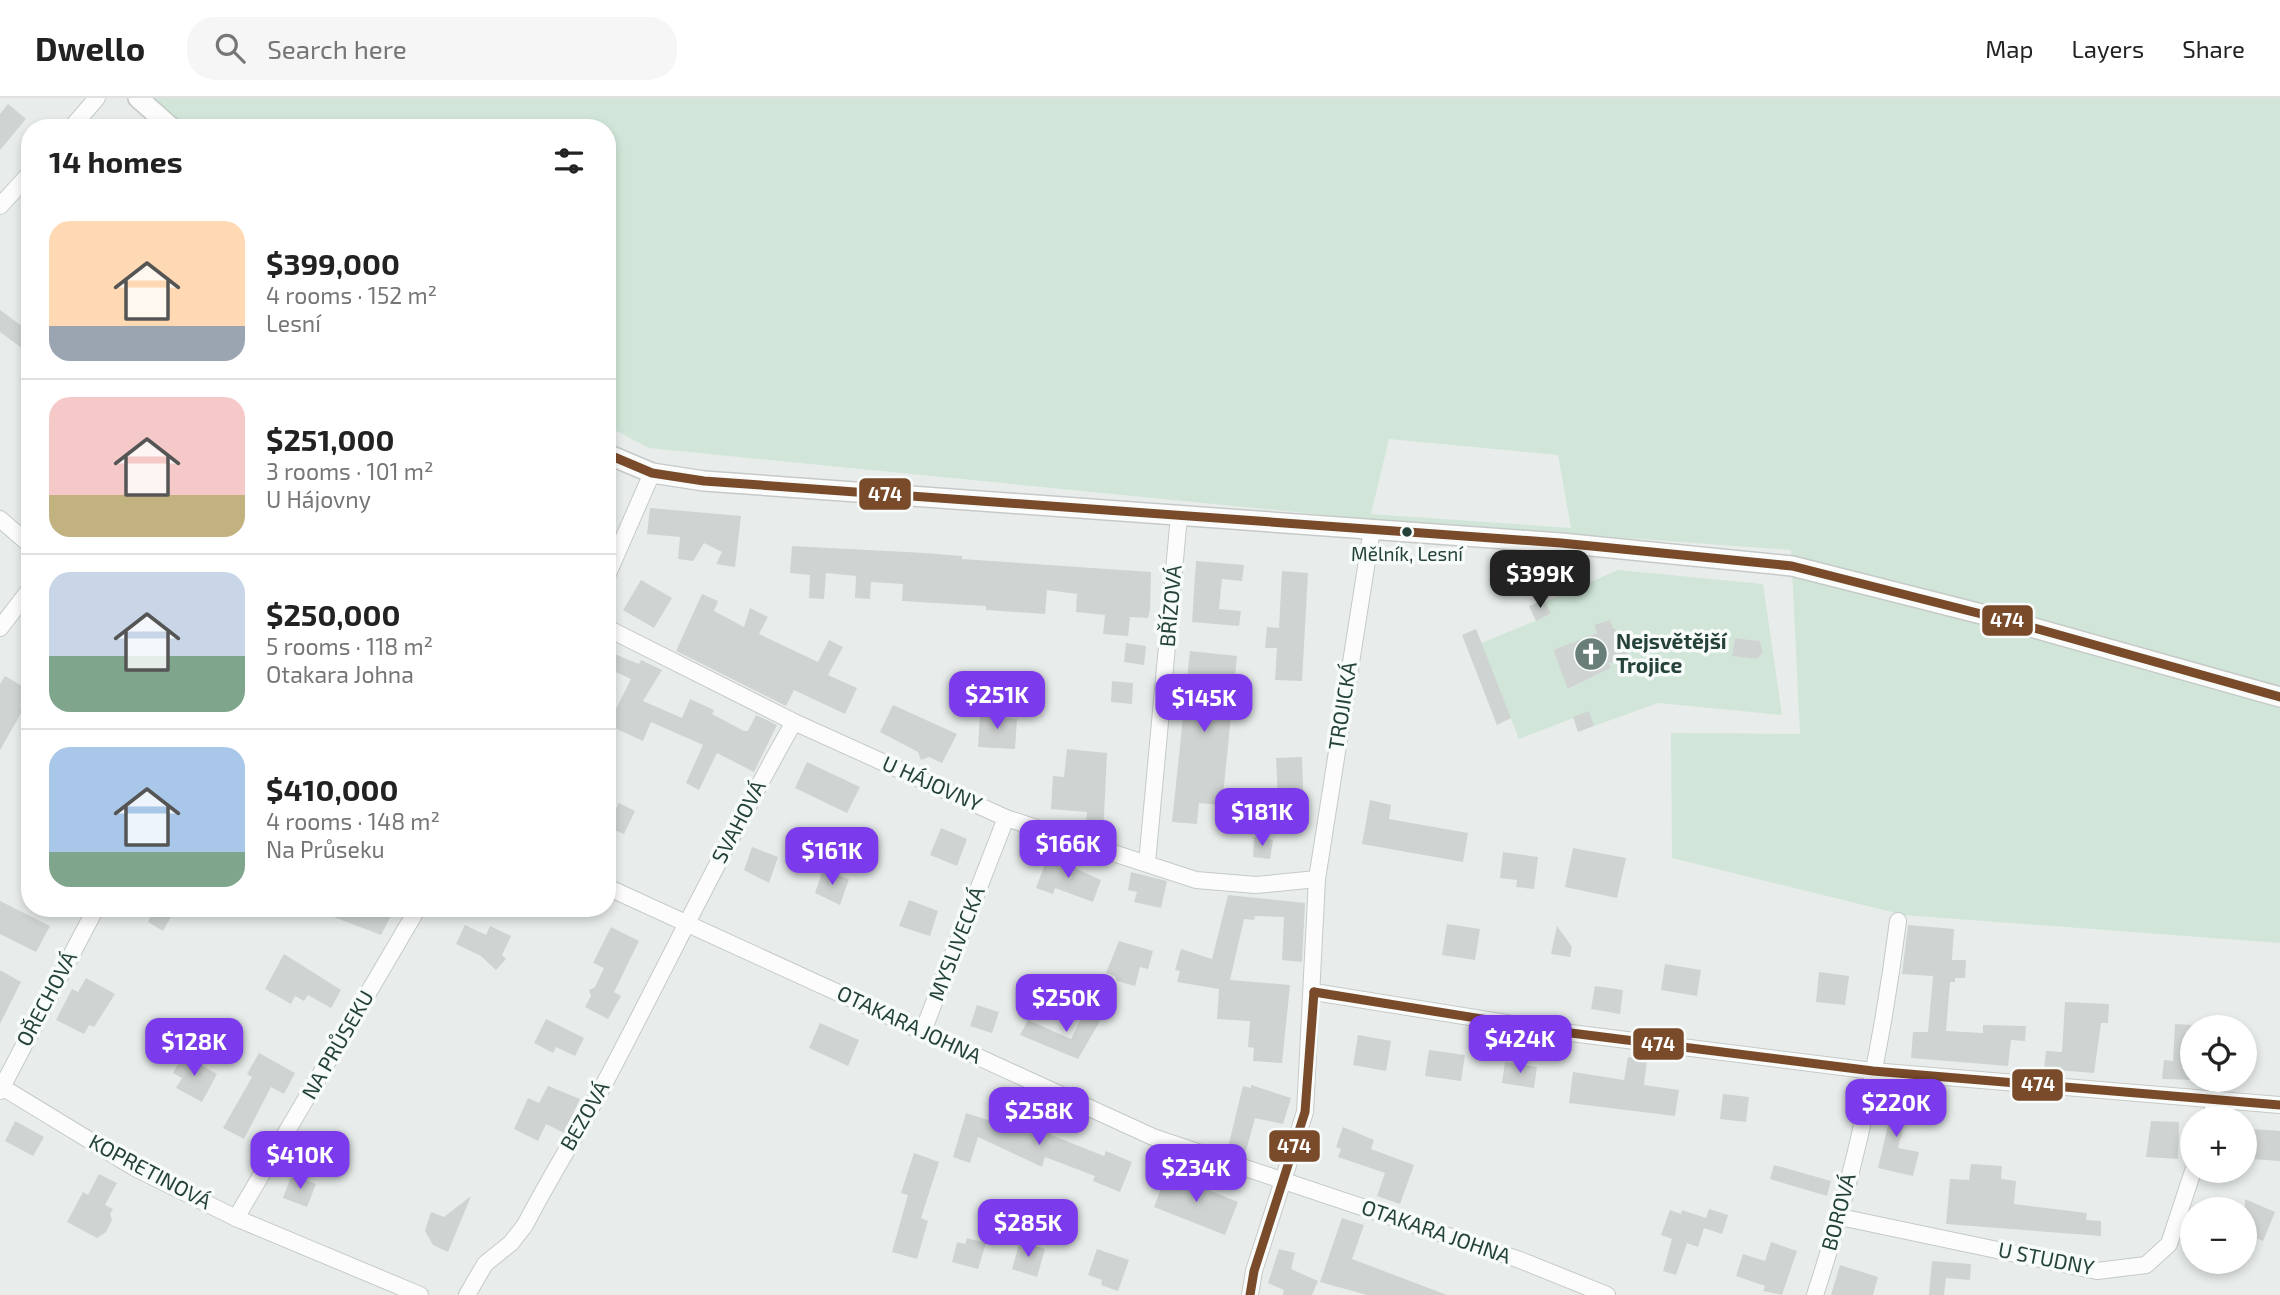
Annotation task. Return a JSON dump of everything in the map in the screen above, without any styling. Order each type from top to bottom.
[{"type":"street","points":[[79,119],[97,98]]},
{"type":"street","points":[[138,98],[162,119]]},
{"type":"street","points":[[0,206],[21,183]]},
{"type":"street","points":[[616,458],[652,473],[704,481],[1561,543],[1792,566],[2013,622],[2280,697]]},
{"type":"street","points":[[616,555],[652,473]]},
{"type":"street","name":"BŘÍZOVÁ","points":[[1147,863],[1179,516]]},
{"type":"street","points":[[0,519],[21,537]]},
{"type":"street","name":"TROJICKÁ","points":[[1250,1295],[1254,1271],[1285,1181],[1305,1111],[1314,992],[1317,879],[1372,529]]},
{"type":"street","points":[[0,628],[21,601]]},
{"type":"street","name":"U HÁJOVNY","points":[[616,633],[794,722],[1006,818],[1196,880],[1256,885],[1317,879]]},
{"type":"street","name":"SVAHOVÁ","points":[[688,924],[732,831],[794,722]]},
{"type":"street","name":"MYSLIVECKÁ","points":[[923,1031],[1006,818]]},
{"type":"street","name":"OTAKARA JOHNA","points":[[616,891],[1153,1138],[1520,1260],[1607,1295]]},
{"type":"street","name":"OŘECHOVÁ","points":[[1,1089],[91,917]]},
{"type":"street","name":"NA PRŮSEKU","points":[[236,1218],[413,917]]},
{"type":"street","name":"BOROVÁ","points":[[1815,1295],[1840,1217],[1873,1071],[1891,983],[1898,921]]},
{"type":"street","name":"BEZOVÁ","points":[[467,1295],[485,1264],[511,1243],[525,1225],[607,1079],[688,924]]},
{"type":"street","points":[[1314,992],[1563,1032],[1873,1071],[2280,1105]]},
{"type":"street","name":"KOPRETINOVÁ","points":[[1,1089],[135,1168],[236,1218],[420,1295]]},
{"type":"street","points":[[2214,1106],[2216,1100]]},
{"type":"street","name":"U STUDNY","points":[[1840,1217],[2097,1271],[2146,1265],[2169,1244],[2189,1183]]},
{"type":"green space","points":[[143,98],[2280,98],[2280,943],[1904,915],[1672,858],[1671,733],[1800,734],[1791,550],[1355,518],[649,448],[616,431],[616,119],[167,119]],"holes":[[[1389,439],[1558,455],[1571,528],[1371,514]]]},
{"type":"green space","points":[[1618,570],[1763,584],[1782,715],[1658,703],[1594,726],[1589,712],[1519,739],[1481,643],[1550,615],[1545,602]],"holes":[[[1620,632],[1627,637],[1631,646],[1626,657],[1609,663],[1611,668],[1569,689],[1553,651],[1597,633]],[[1735,638],[1760,641],[1763,653],[1757,659],[1733,656]]]},
{"type":"building","points":[[8,104],[26,119],[21,119],[21,125],[0,150],[0,114]]},
{"type":"building","points":[[0,310],[21,325],[21,347],[0,332]]},
{"type":"building","points":[[650,508],[741,516],[735,567],[716,564],[722,552],[704,543],[693,561],[678,559],[680,537],[647,534]]},
{"type":"building","points":[[792,546],[925,553],[962,556],[962,559],[1151,572],[1150,610],[1148,618],[1130,617],[1128,636],[1103,634],[1105,615],[1076,612],[1077,594],[1047,590],[1045,614],[986,610],[986,606],[902,601],[903,584],[871,582],[870,599],[855,598],[856,576],[826,573],[824,599],[809,598],[810,575],[790,573]]},
{"type":"building","points":[[1196,561],[1244,565],[1242,581],[1222,579],[1219,609],[1241,611],[1239,626],[1192,622]]},
{"type":"building","points":[[1282,571],[1308,573],[1302,681],[1275,680],[1277,648],[1265,648],[1267,627],[1279,628]]},
{"type":"building","points":[[641,580],[672,598],[654,628],[623,610]]},
{"type":"building","points":[[702,594],[718,601],[714,611],[744,627],[750,608],[768,617],[759,634],[818,662],[829,640],[843,647],[828,675],[857,688],[845,714],[794,690],[786,706],[676,651]]},
{"type":"building","points":[[1544,600],[1551,614],[1536,621],[1529,606]]},
{"type":"building","name":"Nejsvětější Trojice","points":[[1610,620],[1613,628],[1627,637],[1631,646],[1626,657],[1609,663],[1611,668],[1568,689],[1553,650],[1597,633],[1594,625]]},
{"type":"building","points":[[1476,629],[1511,718],[1497,725],[1462,635]]},
{"type":"building","points":[[1735,638],[1760,641],[1763,653],[1757,659],[1732,656]]},
{"type":"building","points":[[1126,643],[1146,646],[1144,665],[1124,662]]},
{"type":"building","points":[[1190,651],[1237,656],[1222,805],[1199,803],[1197,824],[1172,822]]},
{"type":"building","points":[[616,655],[639,664],[641,660],[662,670],[643,701],[682,718],[690,699],[714,710],[712,714],[744,731],[748,731],[756,715],[777,725],[754,772],[717,753],[699,790],[686,783],[703,745],[651,722],[643,741],[616,729],[616,709],[631,679],[616,672]]},
{"type":"building","points":[[5,676],[21,685],[21,713],[0,750],[0,684]]},
{"type":"building","points":[[1112,681],[1133,683],[1132,704],[1111,702]]},
{"type":"building","points":[[893,705],[957,734],[942,763],[929,757],[921,760],[918,752],[880,732]]},
{"type":"building","points":[[1589,711],[1594,726],[1578,732],[1573,717]]},
{"type":"building","points":[[980,712],[1001,713],[1001,717],[1017,719],[1015,749],[978,747]]},
{"type":"building","points":[[1067,749],[1107,753],[1103,837],[1085,833],[1087,812],[1051,809],[1053,776],[1064,777]]},
{"type":"building","points":[[1302,757],[1304,817],[1279,819],[1276,758]]},
{"type":"building","points":[[807,762],[860,787],[847,813],[795,788]]},
{"type":"building","points":[[1370,800],[1391,805],[1389,819],[1468,833],[1463,862],[1362,844]]},
{"type":"building","points":[[619,803],[635,811],[624,834],[616,831],[616,809]]},
{"type":"building","points":[[941,828],[967,839],[957,866],[930,855]]},
{"type":"building","points":[[1254,837],[1273,840],[1270,859],[1253,857]]},
{"type":"building","points":[[752,847],[778,857],[769,883],[744,870]]},
{"type":"building","points":[[1573,848],[1626,858],[1617,898],[1565,887]]},
{"type":"building","points":[[1503,852],[1538,857],[1534,889],[1516,887],[1517,880],[1500,878]]},
{"type":"building","points":[[1048,856],[1101,880],[1093,902],[1055,888],[1053,894],[1036,888]]},
{"type":"building","points":[[823,870],[849,879],[840,905],[815,893]]},
{"type":"building","points":[[1131,872],[1167,881],[1161,908],[1134,902],[1137,892],[1128,890]]},
{"type":"building","points":[[1228,895],[1305,903],[1302,962],[1282,960],[1284,917],[1255,916],[1254,920],[1244,919],[1230,980],[1290,985],[1282,1063],[1253,1061],[1254,1048],[1248,1047],[1250,1021],[1217,1019],[1219,989],[1177,982],[1180,971],[1175,970],[1181,949],[1212,959]]},
{"type":"building","points":[[909,900],[938,911],[930,936],[899,926]]},
{"type":"building","points":[[0,901],[21,912],[21,917],[32,917],[50,926],[36,952],[0,934]]},
{"type":"building","points":[[150,917],[171,917],[163,931],[148,922]]},
{"type":"building","points":[[334,917],[390,917],[381,935]]},
{"type":"building","points":[[1447,924],[1480,929],[1475,960],[1442,955]]},
{"type":"building","points":[[465,925],[486,935],[490,926],[511,936],[502,955],[506,959],[496,970],[481,956],[456,944]]},
{"type":"building","points":[[1908,925],[1954,929],[1952,960],[1966,960],[1965,978],[1955,978],[1955,982],[1950,982],[1946,1031],[1983,1033],[1983,1025],[2026,1026],[2025,1041],[2011,1040],[2008,1066],[1911,1058],[1913,1032],[1928,1032],[1933,976],[1902,974]]},
{"type":"building","points":[[1557,926],[1572,947],[1570,957],[1551,954]]},
{"type":"building","points":[[611,927],[639,941],[614,992],[621,996],[608,1019],[585,1007],[591,996],[589,990],[595,987],[604,968],[593,963]]},
{"type":"building","points":[[1119,941],[1153,951],[1148,969],[1140,967],[1135,986],[1117,981],[1115,976],[1106,973]]},
{"type":"building","points":[[284,954],[341,990],[331,1008],[308,995],[304,1001],[295,996],[291,1004],[265,989]]},
{"type":"building","points":[[1665,964],[1701,970],[1697,996],[1661,990]]},
{"type":"building","points":[[0,970],[21,982],[0,1024]]},
{"type":"building","points":[[1819,972],[1849,976],[1845,1005],[1816,1002]]},
{"type":"building","points":[[86,978],[115,994],[94,1027],[89,1025],[84,1034],[56,1020],[72,989],[78,992]]},
{"type":"building","points":[[1595,986],[1623,990],[1620,1014],[1591,1009]]},
{"type":"building","points":[[2065,1002],[2109,1004],[2108,1023],[2101,1023],[2094,1073],[2044,1069],[2046,1051],[2062,1052]]},
{"type":"building","points":[[977,1005],[999,1012],[992,1033],[970,1026]]},
{"type":"building","points":[[1088,1005],[1104,1014],[1078,1059],[1020,1035],[1028,1020],[1071,1039]]},
{"type":"building","points":[[546,1019],[584,1038],[575,1056],[556,1047],[553,1053],[534,1043]]},
{"type":"building","points":[[820,1023],[859,1040],[848,1066],[809,1048]]},
{"type":"building","points":[[2175,1024],[2180,1024],[2180,1080],[2162,1079],[2164,1060],[2173,1061]]},
{"type":"building","points":[[1358,1035],[1391,1041],[1386,1071],[1353,1065]]},
{"type":"building","points":[[1429,1050],[1465,1055],[1461,1081],[1425,1076]]},
{"type":"building","points":[[259,1053],[295,1073],[284,1094],[271,1087],[244,1139],[223,1128],[252,1077],[247,1074]]},
{"type":"building","points":[[183,1055],[217,1074],[202,1102],[176,1088],[182,1078],[173,1073]]},
{"type":"building","points":[[1628,1057],[1647,1060],[1644,1085],[1679,1090],[1675,1116],[1569,1103],[1573,1072],[1624,1080]]},
{"type":"building","points":[[1505,1062],[1537,1067],[1534,1088],[1502,1083]]},
{"type":"building","points":[[1251,1085],[1291,1098],[1283,1124],[1255,1118],[1246,1151],[1228,1147],[1243,1086],[1251,1088]]},
{"type":"building","points":[[548,1086],[580,1099],[564,1133],[546,1124],[538,1141],[514,1129],[528,1098],[539,1103]]},
{"type":"building","points":[[1886,1093],[1909,1103],[1898,1148],[1919,1152],[1913,1176],[1878,1168],[1889,1121],[1880,1118]]},
{"type":"building","points":[[1723,1094],[1749,1097],[1746,1122],[1720,1119]]},
{"type":"building","points":[[997,1106],[1051,1132],[1051,1135],[1104,1156],[1106,1151],[1132,1162],[1120,1192],[1093,1181],[1095,1176],[1045,1157],[1042,1167],[978,1137],[970,1163],[953,1157],[966,1113],[991,1121]]},
{"type":"building","points":[[15,1121],[44,1137],[33,1156],[5,1141]]},
{"type":"building","points":[[2151,1121],[2179,1122],[2178,1159],[2146,1157]]},
{"type":"building","points":[[1343,1127],[1374,1140],[1371,1149],[1414,1165],[1400,1204],[1377,1196],[1385,1173],[1338,1157],[1341,1149],[1336,1147]]},
{"type":"building","points":[[2257,1129],[2280,1131],[2280,1161],[2257,1159]]},
{"type":"building","points":[[914,1153],[939,1162],[921,1218],[928,1221],[917,1259],[892,1252],[908,1195],[901,1193]]},
{"type":"building","points":[[1971,1164],[2002,1166],[2001,1179],[2016,1181],[2014,1204],[2087,1213],[2086,1220],[2101,1221],[2101,1236],[1946,1224],[1950,1179],[1969,1180]]},
{"type":"building","points":[[1774,1165],[1831,1181],[1827,1196],[1770,1179]]},
{"type":"building","points":[[1167,1173],[1238,1202],[1225,1235],[1154,1207]]},
{"type":"building","points":[[99,1174],[117,1183],[105,1205],[113,1209],[110,1214],[112,1220],[106,1232],[97,1238],[67,1222],[83,1192],[88,1195]]},
{"type":"building","points":[[296,1176],[316,1184],[307,1207],[283,1198],[290,1179]]},
{"type":"building","points":[[471,1196],[448,1252],[433,1245],[425,1231],[431,1212],[444,1217]]},
{"type":"building","points":[[2257,1204],[2275,1212],[2263,1241],[2257,1239]]},
{"type":"building","points":[[1709,1209],[1728,1215],[1722,1234],[1704,1228],[1698,1247],[1687,1243],[1676,1275],[1663,1271],[1672,1239],[1661,1235],[1670,1210],[1681,1214],[1682,1210],[1706,1218]]},
{"type":"building","points":[[1342,1218],[1364,1225],[1352,1259],[1447,1295],[1367,1295],[1320,1282]]},
{"type":"building","points":[[967,1238],[986,1243],[978,1269],[952,1262],[957,1242],[965,1244]]},
{"type":"building","points":[[1020,1241],[1045,1249],[1037,1277],[1012,1269]]},
{"type":"building","points":[[1771,1242],[1797,1251],[1782,1295],[1763,1291],[1765,1286],[1736,1276],[1743,1254],[1765,1261]]},
{"type":"building","points":[[1097,1249],[1129,1260],[1118,1291],[1101,1285],[1102,1280],[1088,1275]]},
{"type":"building","points":[[1279,1249],[1295,1253],[1291,1269],[1318,1281],[1312,1295],[1283,1295],[1284,1290],[1268,1283]]},
{"type":"building","points":[[1932,1261],[1971,1264],[1970,1280],[1946,1278],[1944,1295],[1929,1295]]},
{"type":"building","points":[[1840,1265],[1878,1277],[1873,1295],[1831,1295]]},
{"type":"transit line","name":"474","points":[[616,458],[652,473],[704,481],[1561,543],[1792,566],[2013,622],[2280,697]]},
{"type":"transit line","name":"474","points":[[1314,992],[1563,1032],[1873,1071],[2280,1105]]},
{"type":"transit line","name":"474","points":[[1250,1295],[1254,1271],[1305,1112],[1314,992]]},
{"type":"place","name":"Mělník, Lesní","points":[[1407,532]]},
{"type":"place","name":"Nejsvětější Trojice","points":[[1591,654]]}]
